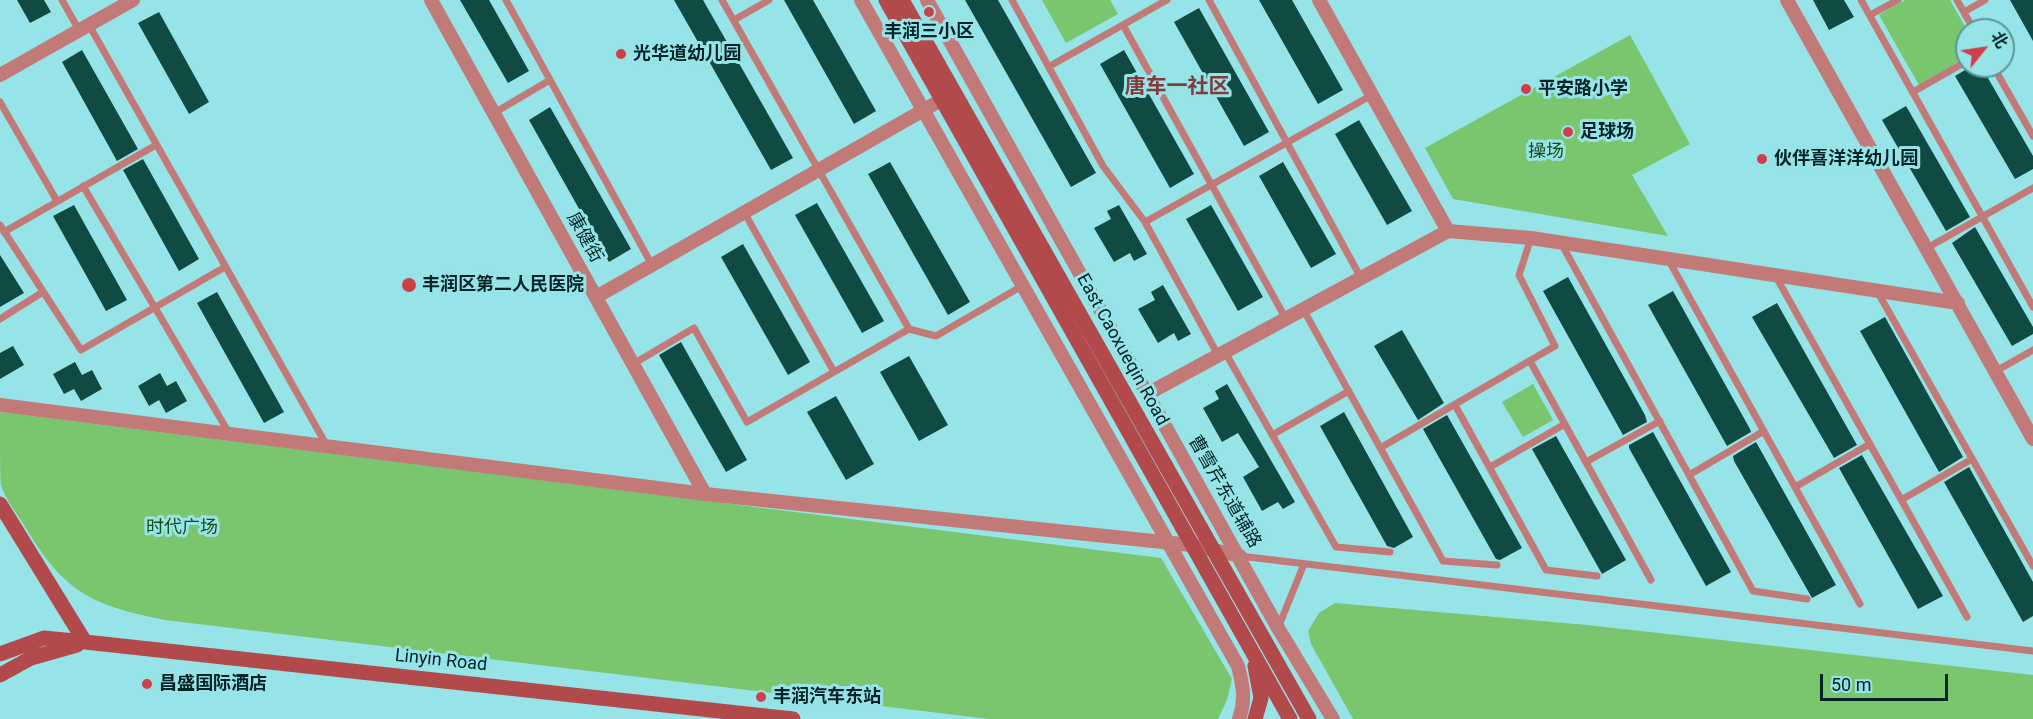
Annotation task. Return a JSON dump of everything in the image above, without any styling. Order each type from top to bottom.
[{"type":"main road","name":"East Caoxueqin Road","points":[[886,0],[1290,719]]},
{"type":"main road","name":"East Caoxueqin Road","points":[[902,0],[1309,719]]},
{"type":"main road","points":[[0,504],[85,642]]},
{"type":"main road","name":"Linyin Road","points":[[0,654],[44,638],[793,719]]},
{"type":"main road","name":"Linyin Road","points":[[0,675],[31,658],[85,642]]},
{"type":"main road","points":[[1251,652],[1261,698],[1255,719]]},
{"type":"street","points":[[3,71],[133,0]]},
{"type":"street","name":"康健街","points":[[431,0],[705,494]]},
{"type":"street","points":[[861,0],[1238,666],[1244,686],[1244,704],[1239,719]]},
{"type":"street","name":"曹雪芹东道辅路","points":[[927,0],[1240,556],[1278,628],[1333,719]]},
{"type":"street","points":[[1319,0],[1448,231]]},
{"type":"street","points":[[1787,0],[2033,438]]},
{"type":"street","points":[[596,297],[943,99]]},
{"type":"street","points":[[1147,394],[1448,231],[1531,238],[1958,303]]},
{"type":"street","points":[[0,405],[705,494],[1210,547],[1240,556]]},
{"type":"lane","points":[[62,0],[84,28],[156,145],[328,446]]},
{"type":"lane","points":[[506,0],[652,265]]},
{"type":"lane","points":[[722,0],[909,329]]},
{"type":"lane","points":[[734,20],[769,0]]},
{"type":"lane","points":[[1012,0],[1103,166],[1145,222],[1336,547],[1390,552]]},
{"type":"lane","points":[[1050,66],[1167,0]]},
{"type":"lane","points":[[1209,0],[1361,278]]},
{"type":"lane","points":[[1861,0],[2033,307]]},
{"type":"lane","points":[[1870,15],[1898,0]]},
{"type":"lane","points":[[1957,0],[1967,18]]},
{"type":"lane","points":[[1964,12],[1985,0]]},
{"type":"lane","points":[[1123,25],[1286,319]]},
{"type":"lane","points":[[1912,92],[1955,68]]},
{"type":"lane","points":[[2000,78],[2033,136]]},
{"type":"lane","points":[[494,113],[550,80]]},
{"type":"lane","points":[[1145,222],[1371,95]]},
{"type":"lane","points":[[0,102],[57,201]]},
{"type":"lane","points":[[156,145],[57,201],[2,228],[81,350],[225,267]]},
{"type":"lane","points":[[83,186],[229,433]]},
{"type":"lane","points":[[1927,248],[2033,188]]},
{"type":"lane","points":[[744,212],[834,372]]},
{"type":"lane","points":[[1380,448],[1555,346],[1519,275],[1531,238]]},
{"type":"lane","points":[[1561,243],[1753,591],[1807,599]]},
{"type":"lane","points":[[1668,259],[1860,604]]},
{"type":"lane","points":[[1775,275],[1967,616]]},
{"type":"lane","points":[[633,364],[694,328],[747,422],[909,329],[936,336],[1022,286]]},
{"type":"lane","points":[[1877,291],[2033,566]]},
{"type":"lane","points":[[0,319],[43,292]]},
{"type":"lane","points":[[1303,309],[1443,561],[1497,565]]},
{"type":"lane","points":[[1996,371],[2033,350]]},
{"type":"lane","points":[[1530,361],[1651,580]]},
{"type":"lane","points":[[1272,435],[1348,391]]},
{"type":"lane","points":[[1455,405],[1546,570],[1597,576]]},
{"type":"lane","points":[[1586,462],[1660,421]]},
{"type":"lane","points":[[1490,467],[1565,424]]},
{"type":"lane","points":[[1689,475],[1764,431]]},
{"type":"lane","points":[[1795,487],[1870,444]]},
{"type":"lane","points":[[1901,500],[1972,459]]},
{"type":"lane","points":[[1240,556],[2033,651]]},
{"type":"lane","points":[[1278,628],[1304,564]]},
{"type":"green space","points":[[1042,0],[1110,0],[1118,14],[1066,43]]},
{"type":"green space","points":[[1905,0],[1950,0],[1960,18],[1955,18],[1955,64],[1919,85],[1879,15]]},
{"type":"green space","name":"操场","points":[[1630,35],[1690,144],[1632,175],[1668,236],[1453,199],[1425,148]]},
{"type":"green space","points":[[1533,384],[1553,420],[1523,437],[1502,402]]},
{"type":"green space","name":"时代广场","points":[[0,412],[1161,558],[1232,679],[1227,700],[1218,719],[989,719],[165,620],[98,601],[66,581],[52,566],[11,506],[1,485]]},
{"type":"green space","points":[[1335,603],[1587,625],[2033,675],[2033,719],[1353,719],[1311,644],[1308,631],[1319,613]]},
{"type":"building","points":[[17,0],[44,0],[51,12],[30,23]]},
{"type":"building","points":[[460,0],[489,0],[529,71],[508,83]]},
{"type":"building","points":[[674,0],[703,0],[793,158],[771,170]]},
{"type":"building","points":[[784,0],[813,0],[876,111],[854,124]]},
{"type":"building","points":[[965,0],[998,0],[1096,173],[1071,187]]},
{"type":"building","points":[[1259,0],[1292,0],[1343,90],[1318,104]]},
{"type":"building","points":[[1813,0],[1844,0],[1854,17],[1829,30]]},
{"type":"building","points":[[2010,0],[2033,0],[2033,41]]},
{"type":"building","points":[[1199,8],[1269,132],[1244,146],[1174,22]]},
{"type":"building","points":[[159,12],[209,102],[189,114],[138,23]]},
{"type":"building","points":[[82,50],[138,149],[117,161],[62,62]]},
{"type":"building","points":[[1124,50],[1194,174],[1170,188],[1100,64]]},
{"type":"building","points":[[1956,78],[1988,78],[2033,156],[2033,169],[2015,179]]},
{"type":"building","points":[[1906,106],[1970,217],[1946,231],[1882,120]]},
{"type":"building","points":[[550,107],[631,249],[609,262],[529,120]]},
{"type":"building","points":[[1359,120],[1412,211],[1387,225],[1335,134]]},
{"type":"building","points":[[143,159],[199,259],[179,271],[123,170]]},
{"type":"building","points":[[890,162],[970,302],[948,315],[868,174]]},
{"type":"building","points":[[1283,162],[1336,254],[1311,268],[1259,176]]},
{"type":"building","points":[[817,203],[884,321],[862,333],[795,215]]},
{"type":"building","points":[[74,205],[127,300],[106,311],[53,216]]},
{"type":"building","points":[[1119,205],[1147,254],[1134,261],[1130,253],[1114,262],[1094,228],[1111,219],[1107,211]]},
{"type":"building","points":[[1211,205],[1263,297],[1238,311],[1186,219]]},
{"type":"building","points":[[1975,227],[2033,327],[2033,334],[2012,346],[1952,243]]},
{"type":"building","points":[[743,244],[810,362],[788,375],[721,257]]},
{"type":"building","points":[[0,255],[24,293],[0,307]]},
{"type":"building","points":[[1568,277],[1645,415],[1647,422],[1623,435],[1543,291]]},
{"type":"building","points":[[1163,285],[1191,334],[1178,341],[1174,333],[1158,343],[1138,309],[1155,300],[1151,292]]},
{"type":"building","points":[[1673,291],[1750,429],[1751,432],[1727,446],[1648,305]]},
{"type":"building","points":[[217,292],[284,412],[264,423],[197,303]]},
{"type":"building","points":[[1777,303],[1857,445],[1834,458],[1752,317]]},
{"type":"building","points":[[1885,317],[1963,457],[1939,472],[1860,331]]},
{"type":"building","points":[[1402,330],[1444,403],[1418,420],[1374,346]]},
{"type":"building","points":[[681,342],[747,460],[726,472],[659,355]]},
{"type":"building","points":[[13,346],[24,365],[0,379],[0,353]]},
{"type":"building","points":[[909,356],[948,425],[919,441],[880,372]]},
{"type":"building","points":[[75,362],[82,375],[92,370],[102,389],[81,401],[74,389],[64,394],[53,374]]},
{"type":"building","points":[[160,373],[167,386],[176,381],[187,401],[166,413],[159,400],[149,406],[138,386]]},
{"type":"building","points":[[1227,384],[1295,502],[1283,509],[1278,502],[1262,511],[1243,477],[1259,467],[1238,433],[1222,442],[1203,408],[1219,399],[1215,391]]},
{"type":"building","points":[[836,396],[874,464],[846,480],[807,412]]},
{"type":"building","points":[[1344,412],[1413,537],[1394,548],[1387,546],[1320,426]]},
{"type":"building","points":[[1447,415],[1522,548],[1500,560],[1496,559],[1423,429]]},
{"type":"building","points":[[1653,432],[1731,572],[1706,586],[1629,448],[1629,445]]},
{"type":"building","points":[[1556,436],[1626,560],[1602,574],[1532,449]]},
{"type":"building","points":[[1756,442],[1836,585],[1812,598],[1734,461],[1733,456]]},
{"type":"building","points":[[1862,455],[1943,596],[1918,609],[1839,468]]},
{"type":"building","points":[[1969,467],[2033,582],[2033,616],[2023,622],[1944,482]]},
{"type":"place","name":"丰润三小区","points":[[929,12]]},
{"type":"place","name":"光华道幼儿园","points":[[621,54]]},
{"type":"place","name":"平安路小学","points":[[1526,89]]},
{"type":"place","name":"足球场","points":[[1568,132]]},
{"type":"place","name":"伙伴喜洋洋幼儿园","points":[[1762,159]]},
{"type":"place","name":"丰润区第二人民医院","points":[[409,285]]},
{"type":"place","name":"昌盛国际酒店","points":[[147,684]]},
{"type":"place","name":"丰润汽车东站","points":[[761,697]]},
{"type":"district","name":"唐车一社区","points":[[1177,88]]}]
